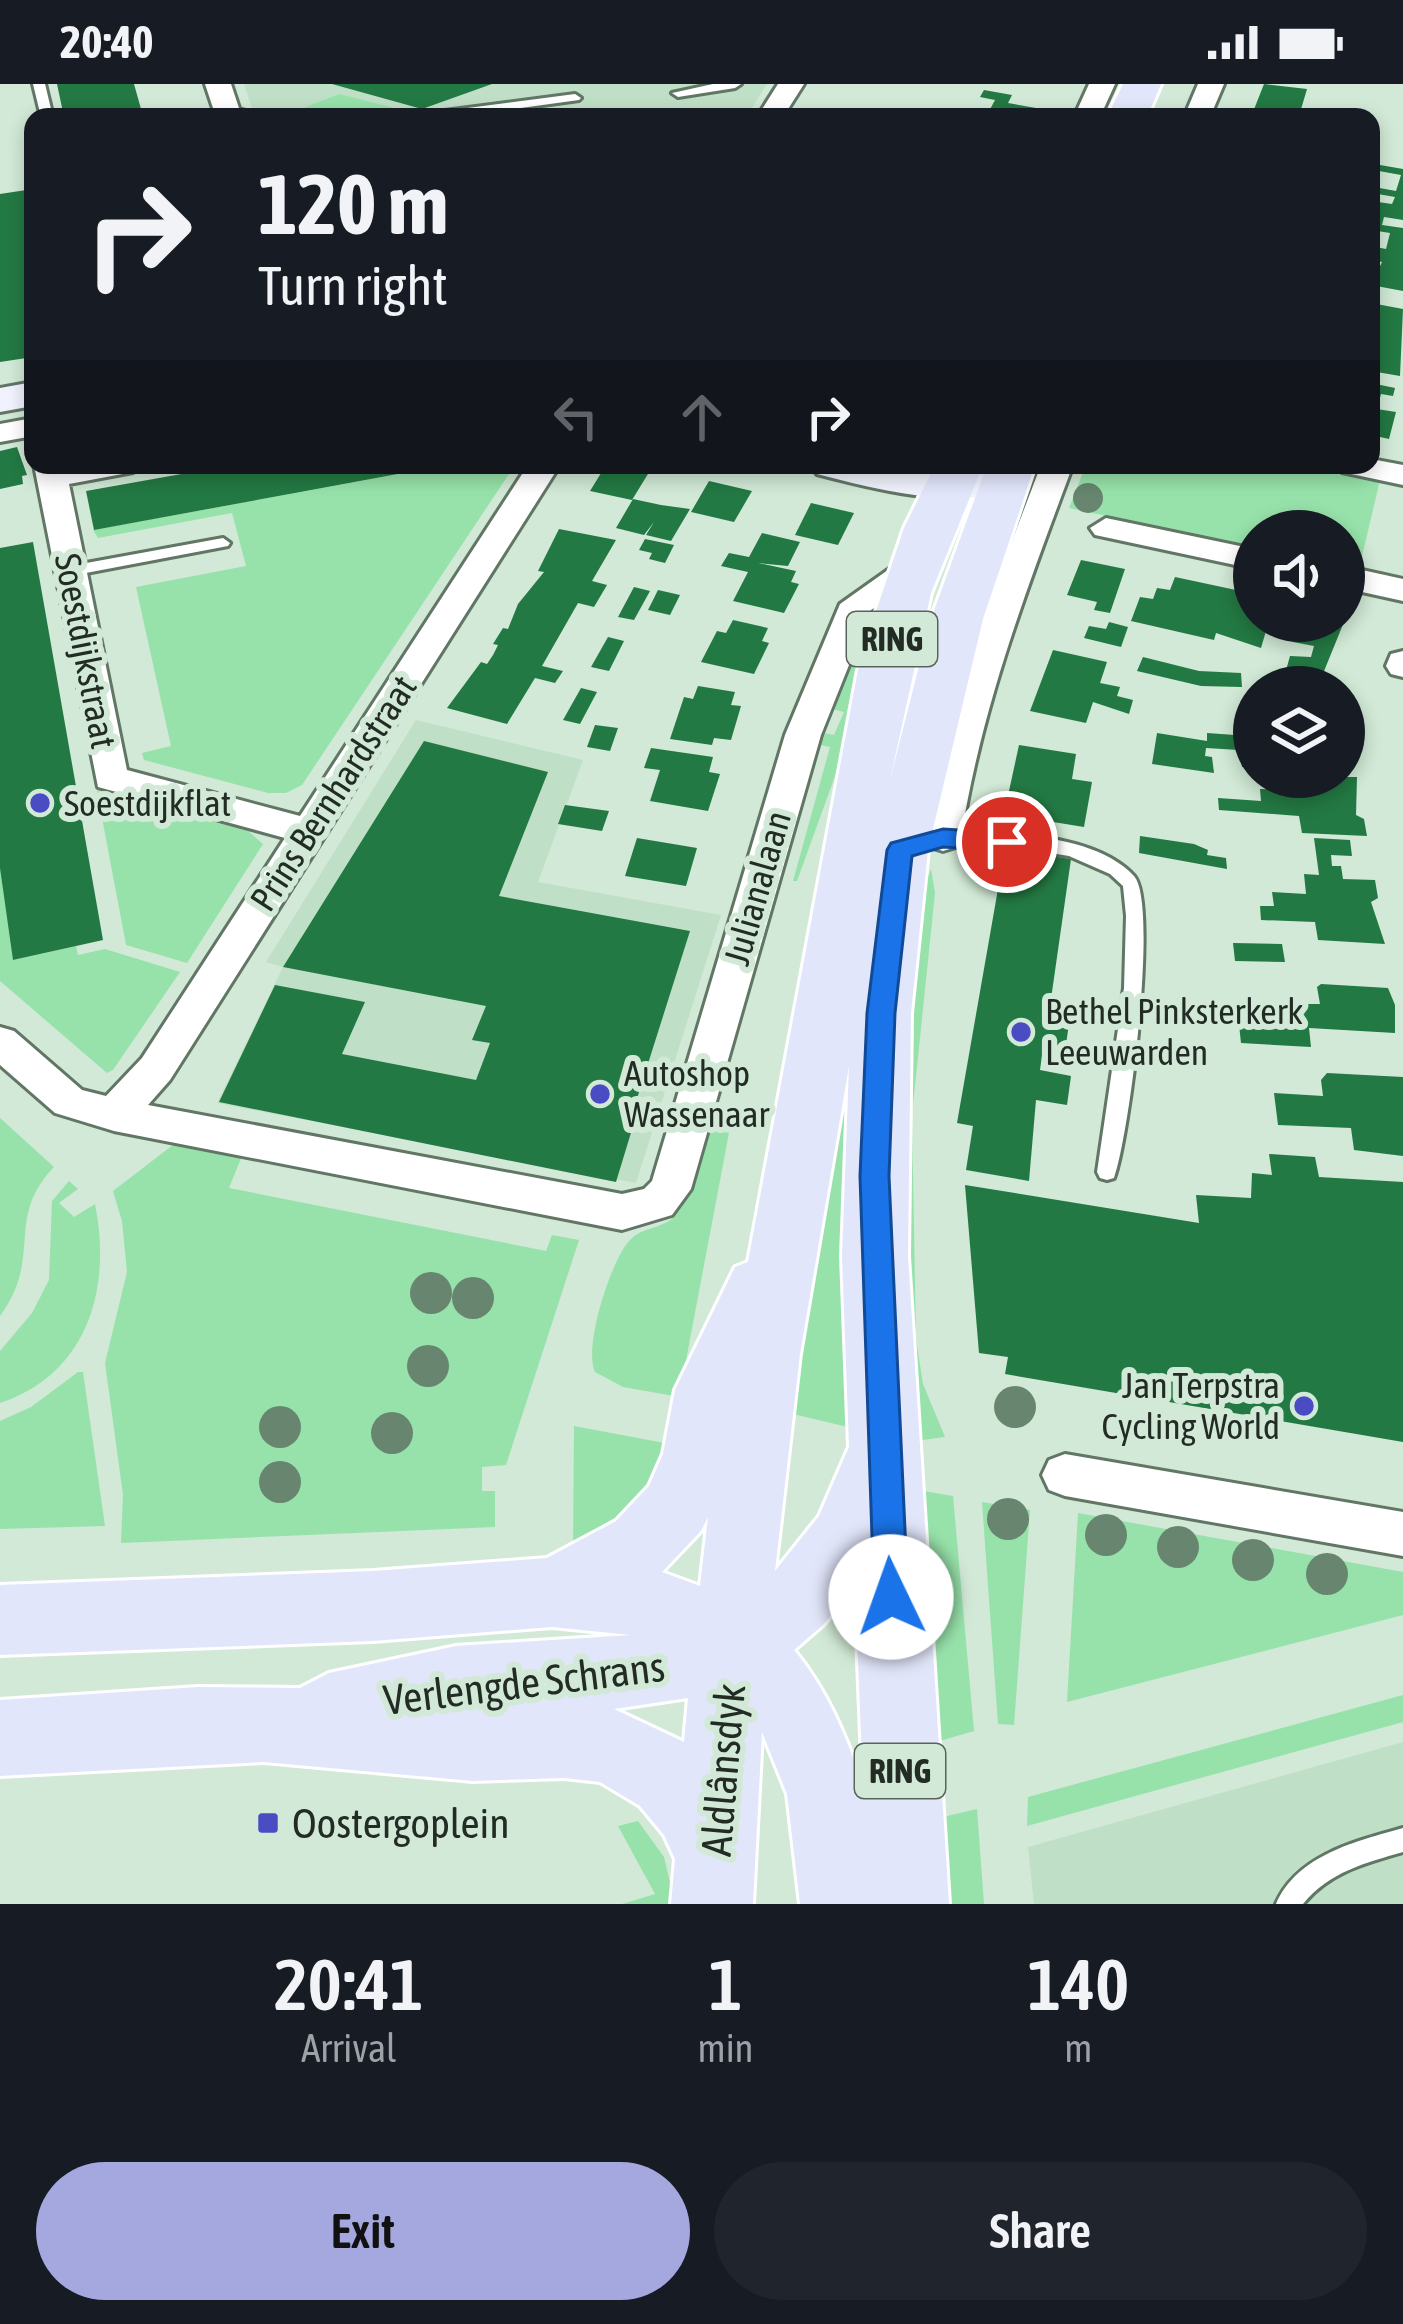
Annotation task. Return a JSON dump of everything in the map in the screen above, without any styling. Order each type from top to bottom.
[{"type":"main road","name":"RING","points":[[908,1904],[882,1443],[874,1176],[881,1013],[921,844],[957,619],[985,533],[1014,474]]},
{"type":"main road","name":"RING","points":[[734,1642],[757,1410],[829,1004],[859,795],[884,672],[914,567],[952,477]]},
{"type":"main road","name":"Verlengde Schrans","points":[[553,1593],[642,1545],[660,1529],[689,1484],[710,1390],[790,1222]]},
{"type":"main road","points":[[734,1642],[772,1622],[822,1578],[859,1516],[882,1443]]},
{"type":"main road","name":"Verlengde Schrans","points":[[0,1620],[266,1611],[553,1593],[646,1602],[704,1620],[734,1642],[702,1658],[659,1668],[475,1680],[266,1724]]},
{"type":"main road","name":"Aldlânsdyk","points":[[714,1882],[734,1642]]},
{"type":"main road","name":"Aldlânsdyk","points":[[734,1642],[784,1692],[814,1748],[831,1815],[841,1904]]},
{"type":"main road","name":"Verlengde Schrans","points":[[0,1738],[266,1724],[474,1743],[581,1740],[617,1748],[678,1786],[700,1815],[714,1882]]},
{"type":"street","name":"Soestdijkstraat","points":[[52,474],[111,778],[308,832]]},
{"type":"street","name":"Prins Bernhardstraat","points":[[114,1115],[156,1069],[538,474]]},
{"type":"street","points":[[922,474],[952,477],[985,533]]},
{"type":"street","points":[[921,844],[947,797],[995,626],[1054,474]]},
{"type":"street","points":[[1106,528],[1233,555]]},
{"type":"street","name":"Julianalaan","points":[[114,1115],[622,1212],[658,1203],[670,1189],[803,735],[857,604],[914,567]]},
{"type":"street","points":[[1365,582],[1403,590]]},
{"type":"street","points":[[0,1042],[69,1102],[114,1115]]},
{"type":"street","points":[[1065,1475],[1403,1534]]},
{"type":"lane","points":[[678,93],[735,84]]},
{"type":"lane","points":[[498,108],[574,98]]},
{"type":"lane","points":[[70,571],[223,543]]},
{"type":"lane","points":[[921,844],[1007,842],[1101,858],[1132,884],[1131,985],[1107,1172]]},
{"type":"lane","points":[[1288,1904],[1303,1881],[1341,1857],[1403,1840]]},
{"type":"shaded area","points":[[244,84],[767,84],[752,108],[252,108]]},
{"type":"shaded area","points":[[416,720],[583,760],[538,882],[721,915],[636,1183],[217,1103],[283,967],[266,962]]},
{"type":"shaded area","points":[[1403,1742],[1403,1904],[1034,1904],[1028,1847]]},
{"type":"green space","points":[[339,94],[395,108],[304,108]]},
{"type":"green space","points":[[400,474],[509,474],[302,785],[286,793],[268,793],[144,760],[142,753],[171,746],[136,587],[246,566],[232,513],[98,538],[93,530]]},
{"type":"green space","points":[[1082,474],[1350,474],[1380,480],[1365,544],[1365,510],[1233,510],[1233,543],[1069,508]]},
{"type":"green space","points":[[951,508],[957,511],[957,521],[914,633],[927,670],[922,691],[899,717],[861,993],[850,1221],[852,1423],[848,1427],[784,1412],[838,1088],[889,721],[925,578]]},
{"type":"green space","points":[[885,604],[855,721],[797,881],[793,881],[830,747],[811,743],[814,731],[834,735],[844,712],[824,707],[864,622]]},
{"type":"green space","points":[[97,791],[248,831],[263,844],[187,963],[126,945]]},
{"type":"green space","points":[[0,864],[14,960],[76,946],[78,955],[105,949],[180,972],[113,1070],[107,1073],[0,981]]},
{"type":"green space","points":[[931,869],[935,893],[912,1115],[916,1339],[923,1384],[945,1437],[915,1441],[903,1258],[904,1047],[923,890]]},
{"type":"green space","points":[[0,1118],[54,1167],[31,1204],[20,1275],[0,1316]]},
{"type":"green space","points":[[702,1126],[729,1133],[680,1392],[674,1396],[623,1387],[595,1372],[593,1344],[601,1304],[630,1240],[672,1219]]},
{"type":"green space","points":[[182,1138],[244,1151],[229,1188],[546,1251],[552,1235],[579,1240],[506,1465],[482,1467],[482,1491],[495,1491],[495,1527],[121,1543],[123,1495],[105,1363],[127,1272],[122,1221],[113,1191]]},
{"type":"green space","points":[[69,1181],[78,1189],[59,1203],[74,1217],[95,1204],[100,1266],[96,1296],[73,1349],[54,1371],[30,1390],[0,1403],[0,1351],[32,1313],[49,1280],[52,1201]]},
{"type":"green space","points":[[83,1372],[105,1526],[0,1529],[0,1421],[31,1407]]},
{"type":"green space","points":[[574,1426],[670,1444],[657,1480],[635,1507],[573,1547]]},
{"type":"green space","points":[[917,1490],[953,1496],[974,1731],[936,1742],[943,1817],[977,1809],[984,1904],[944,1904]]},
{"type":"green space","points":[[982,1502],[1030,1510],[1014,1725],[998,1724]]},
{"type":"green space","points":[[1078,1513],[1403,1572],[1403,1615],[1067,1702]]},
{"type":"green space","points":[[1403,1695],[1403,1722],[1027,1826],[1028,1797]]},
{"type":"green space","points":[[638,1821],[664,1857],[675,1904],[622,1904],[655,1894],[618,1826]]},
{"type":"building","points":[[57,84],[134,84],[141,108],[62,108]]},
{"type":"building","points":[[332,84],[492,84],[418,108]]},
{"type":"building","points":[[1264,84],[1307,89],[1301,108],[1255,108]]},
{"type":"building","points":[[984,90],[1012,95],[1008,103],[1036,108],[991,108],[995,100],[980,97]]},
{"type":"building","points":[[1380,165],[1403,169],[1403,220],[1384,217],[1382,225],[1403,228],[1403,291],[1380,287],[1380,248],[1386,249],[1390,233],[1380,231],[1380,202],[1392,204],[1395,197],[1380,194],[1380,188],[1396,191],[1401,175],[1380,171]]},
{"type":"building","points":[[24,190],[24,358],[0,362],[0,194]]},
{"type":"building","points":[[1380,305],[1403,309],[1400,376],[1380,373]]},
{"type":"building","points":[[1380,385],[1395,388],[1393,396],[1380,398]]},
{"type":"building","points":[[1380,409],[1396,412],[1389,439],[1380,437]]},
{"type":"building","points":[[17,447],[27,475],[22,476],[23,484],[0,489],[0,451]]},
{"type":"building","points":[[181,474],[398,474],[94,530],[86,491]]},
{"type":"building","points":[[600,474],[648,474],[632,500],[590,491]]},
{"type":"building","points":[[709,481],[752,491],[734,522],[691,512]]},
{"type":"building","points":[[633,499],[690,509],[671,541],[646,535],[654,522],[644,535],[616,528]]},
{"type":"building","points":[[811,503],[854,513],[838,545],[795,535]]},
{"type":"building","points":[[559,529],[616,540],[592,581],[607,585],[594,607],[578,603],[542,666],[563,671],[555,683],[535,678],[507,724],[447,708],[481,662],[487,664],[493,655],[498,645],[493,644],[544,572],[538,571]]},
{"type":"building","points":[[762,533],[800,542],[788,566],[758,563],[796,571],[791,582],[799,584],[784,613],[733,601],[748,572],[721,566],[729,553],[749,557]]},
{"type":"building","points":[[645,539],[674,545],[665,563],[639,550]]},
{"type":"building","name":"Soestdijkflat","points":[[33,542],[103,940],[13,960],[0,868],[0,548]]},
{"type":"building","points":[[1081,560],[1125,569],[1110,613],[1094,610],[1097,602],[1067,595]]},
{"type":"building","points":[[1175,577],[1233,589],[1233,639],[1216,633],[1214,640],[1131,621],[1140,597],[1153,599],[1157,588],[1170,590]]},
{"type":"building","points":[[634,587],[650,591],[634,620],[618,617]]},
{"type":"building","points":[[658,590],[680,595],[670,615],[648,610]]},
{"type":"building","points":[[733,620],[768,628],[762,641],[769,643],[754,674],[701,662],[717,631],[726,633]]},
{"type":"building","points":[[1109,622],[1128,627],[1121,647],[1084,638],[1089,626],[1106,629]]},
{"type":"building","points":[[608,637],[624,641],[609,671],[591,667]]},
{"type":"building","points":[[1293,642],[1336,642],[1326,666],[1287,666],[1290,656],[1311,657],[1314,646]]},
{"type":"building","points":[[1053,650],[1107,662],[1100,683],[1120,687],[1117,696],[1133,700],[1129,714],[1093,702],[1086,723],[1030,711]]},
{"type":"building","points":[[1143,657],[1199,671],[1233,673],[1233,687],[1201,686],[1137,671]]},
{"type":"building","points":[[698,686],[735,692],[731,705],[741,706],[731,740],[714,738],[712,745],[670,739],[684,697],[693,699]]},
{"type":"building","points":[[581,688],[597,692],[580,724],[563,720]]},
{"type":"building","points":[[595,725],[618,728],[610,751],[587,747]]},
{"type":"building","points":[[1157,733],[1207,741],[1207,733],[1233,735],[1233,750],[1206,748],[1214,773],[1152,764]]},
{"type":"building","points":[[424,741],[548,772],[499,896],[690,931],[633,1111],[637,1113],[616,1182],[219,1102],[275,985],[365,1002],[342,1054],[476,1080],[490,1043],[472,1040],[486,1006],[283,967]]},
{"type":"building","points":[[1019,745],[1076,754],[1072,779],[1092,782],[1084,827],[1004,814]]},
{"type":"building","points":[[651,748],[713,757],[709,772],[720,774],[708,811],[650,801],[660,770],[644,768]]},
{"type":"building","points":[[1218,798],[1356,798],[1356,815],[1364,819],[1367,836],[1302,833],[1299,816],[1219,810]]},
{"type":"building","points":[[565,805],[609,811],[602,831],[558,824]]},
{"type":"building","points":[[1140,836],[1194,844],[1208,850],[1207,855],[1226,858],[1227,869],[1139,853]]},
{"type":"building","points":[[637,838],[697,848],[686,886],[625,876]]},
{"type":"building","points":[[1314,838],[1350,840],[1352,856],[1331,855],[1332,866],[1341,866],[1343,879],[1375,880],[1378,898],[1371,902],[1385,944],[1318,940],[1315,922],[1261,920],[1260,906],[1274,906],[1272,892],[1306,894],[1304,874],[1319,875]]},
{"type":"building","name":"Bethel Pinksterkerk Leeuwarden","points":[[1005,849],[1071,859],[1050,1006],[1071,1010],[1064,1058],[1042,1055],[1040,1070],[1071,1076],[1067,1105],[1036,1100],[1029,1181],[966,1170],[973,1126],[957,1123]]},
{"type":"building","points":[[1233,943],[1282,944],[1285,962],[1235,961]]},
{"type":"building","points":[[1317,987],[1388,988],[1395,1005],[1395,1033],[1309,1028],[1311,1047],[1241,1043],[1238,1015],[1264,1016],[1263,1004],[1320,1004]]},
{"type":"building","points":[[1327,1073],[1403,1077],[1403,1156],[1354,1150],[1351,1128],[1278,1125],[1274,1093],[1323,1096],[1321,1080]]},
{"type":"building","points":[[1269,1154],[1315,1157],[1319,1177],[1403,1182],[1403,1442],[1005,1374],[1008,1357],[979,1353],[965,1185],[1199,1223],[1196,1195],[1251,1198],[1252,1173],[1272,1175]]},
{"type":"place","name":"Soestdijkflat","points":[[40,803]]},
{"type":"place","name":"Bethel Pinksterkerk Leeuwarden","points":[[1021,1032]]},
{"type":"place","name":"Autoshop Wassenaar","points":[[600,1094]]},
{"type":"place","name":"Jan Terpstra Cycling World","points":[[1304,1406]]},
{"type":"place","name":"Oostergoplein","points":[[268,1823]]},
{"type":"route","points":[[891,1597],[874,1176],[881,1013],[900,850],[943,838],[1007,842]]}]
